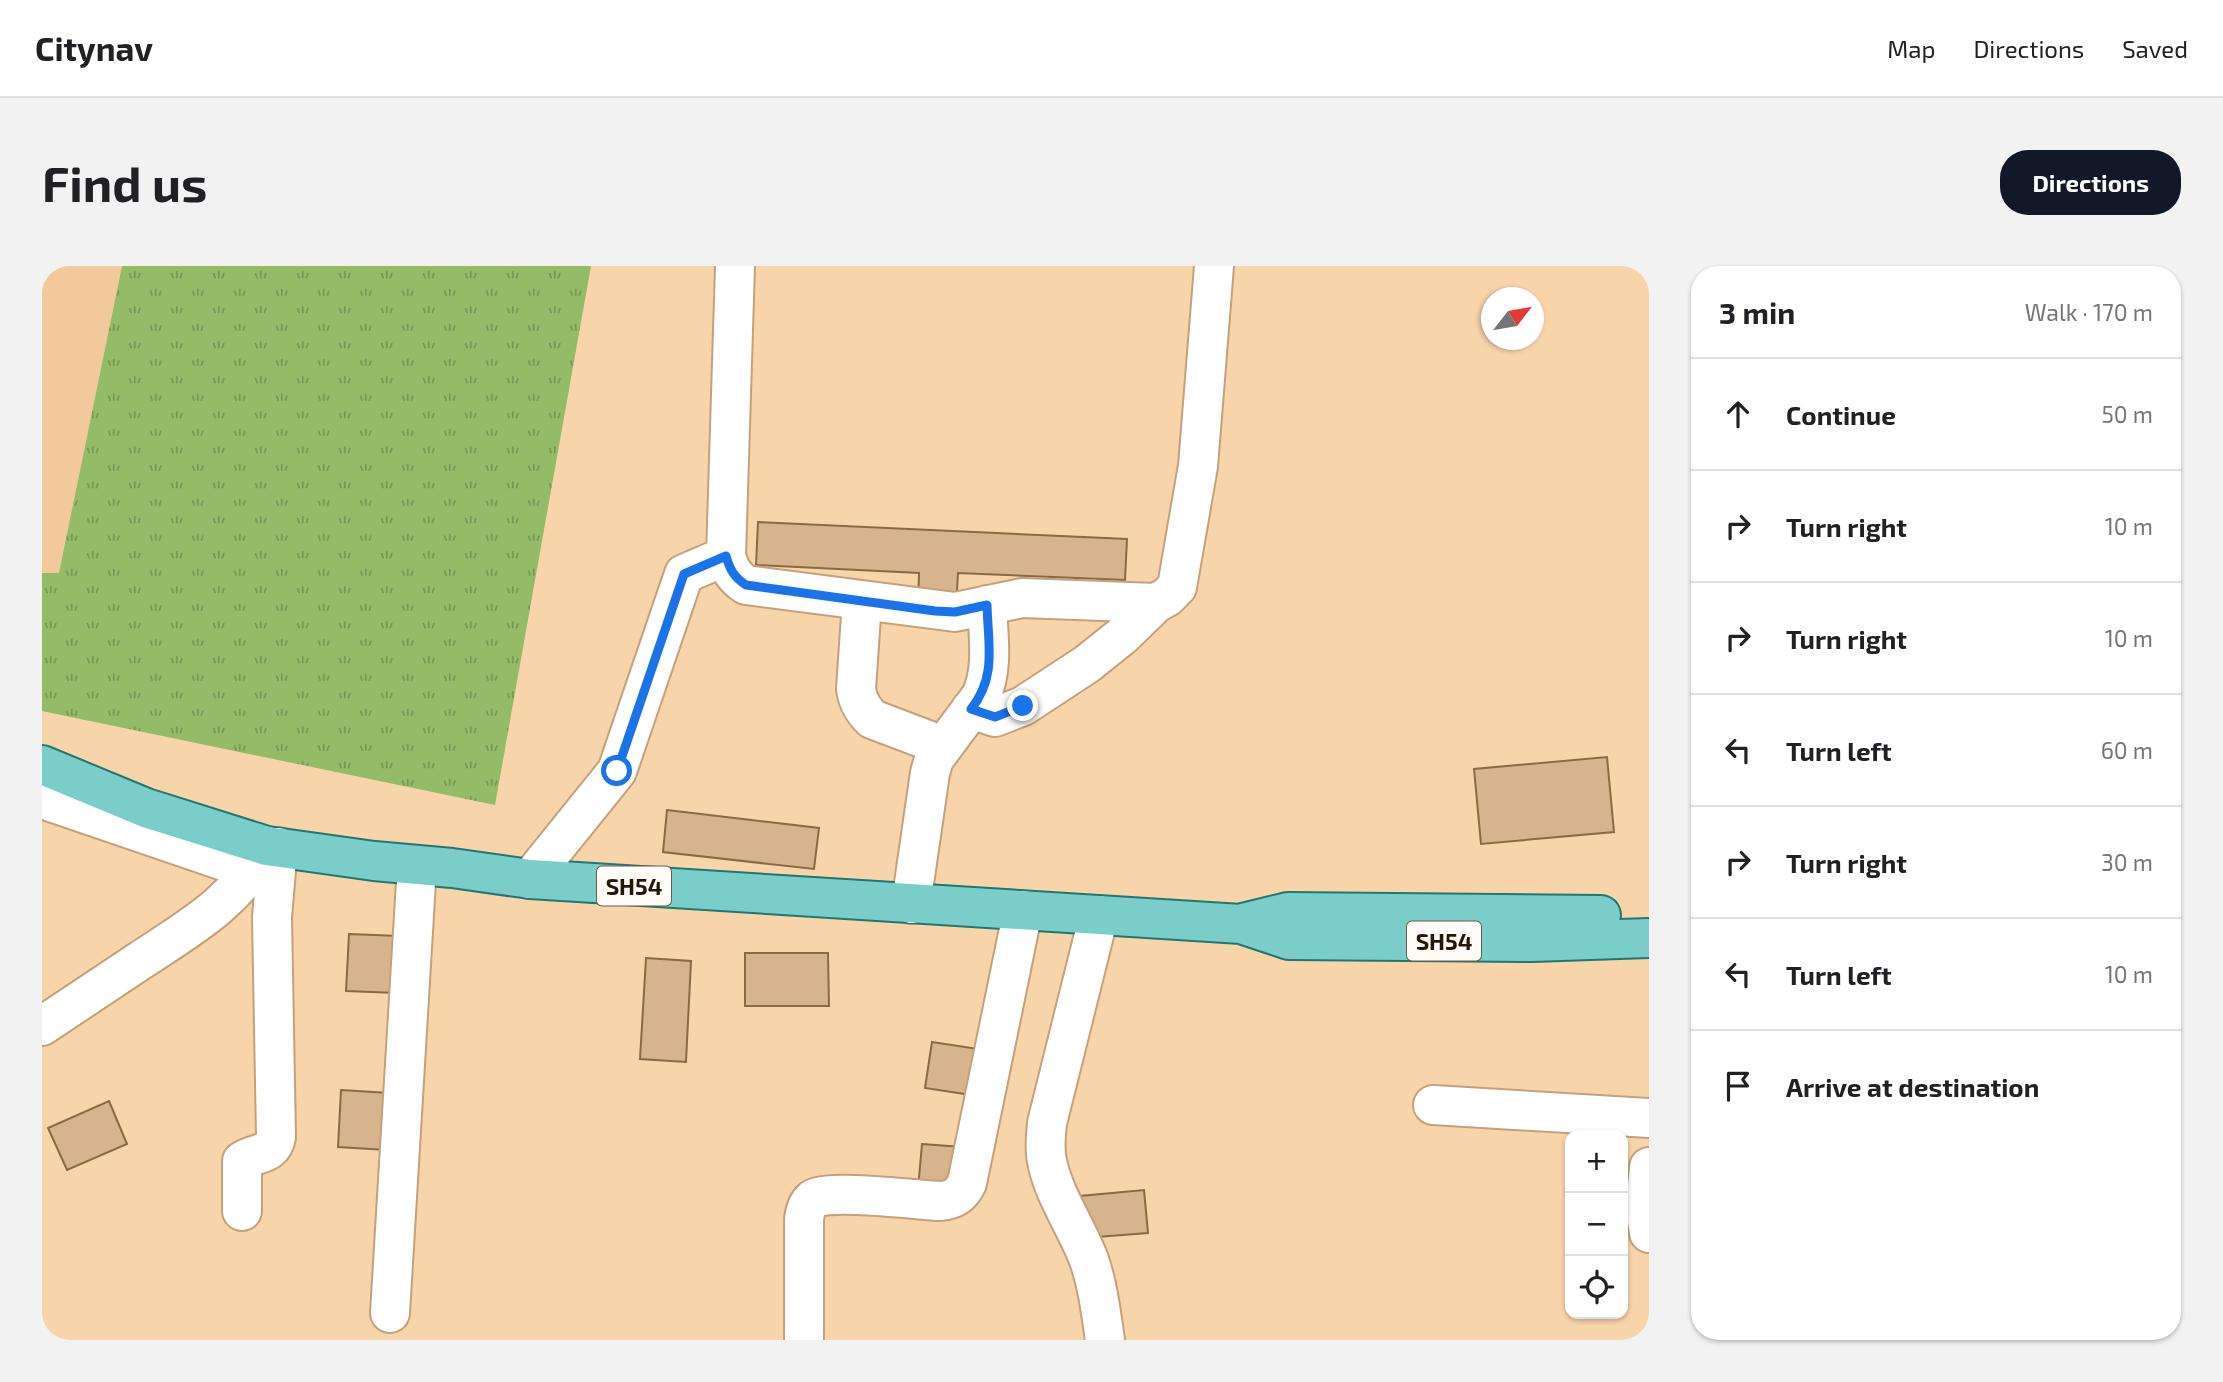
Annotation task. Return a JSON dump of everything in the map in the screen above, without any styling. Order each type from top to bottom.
[{"type":"main road","name":"SH54","points":[[42,765],[266,855],[417,865],[530,879],[1241,924],[1289,940],[1532,942],[1649,938]]},
{"type":"main road","name":"SH54","points":[[1241,924],[1288,912],[1649,913]]},
{"type":"street","points":[[736,266],[726,556],[736,579],[746,585],[955,612],[1022,598],[1156,603]]},
{"type":"street","points":[[971,709],[995,717],[1023,706],[1087,664],[1122,636],[1156,603],[1173,593],[1181,577],[1198,466],[1214,266]]},
{"type":"street","points":[[530,879],[617,771],[684,574],[726,556]]},
{"type":"street","points":[[862,601],[856,689],[863,710],[872,719],[943,746]]},
{"type":"street","points":[[911,904],[934,759],[981,696],[988,677],[987,605]]},
{"type":"street","points":[[42,799],[266,855]]},
{"type":"street","points":[[42,1026],[200,922],[228,899],[266,855]]},
{"type":"street","points":[[242,1211],[240,1164],[244,1159],[273,1148],[276,1137],[272,917],[266,855]]},
{"type":"street","points":[[390,1312],[417,865]]},
{"type":"street","points":[[804,1340],[804,1219],[808,1204],[814,1198],[836,1194],[949,1201],[963,1191],[967,1183],[1023,910]]},
{"type":"street","points":[[1099,915],[1047,1123],[1045,1144],[1053,1180],[1090,1263],[1097,1287],[1105,1340]]},
{"type":"street","points":[[1433,1105],[1649,1118]]},
{"type":"street","points":[[1649,1167],[1645,1207],[1649,1233]]},
{"type":"shaded area","points":[[42,266],[122,266],[59,573],[42,573]]},
{"type":"green space","points":[[122,266],[591,266],[495,805],[42,711],[42,573],[59,573]]},
{"type":"building","points":[[758,522],[1127,539],[1125,580],[958,573],[956,609],[918,607],[919,573],[756,565]]},
{"type":"building","points":[[1607,757],[1614,832],[1481,844],[1474,769]]},
{"type":"building","points":[[667,810],[819,828],[814,869],[663,852]]},
{"type":"building","points":[[349,934],[399,936],[397,993],[346,991]]},
{"type":"building","points":[[745,953],[828,953],[829,1006],[745,1006]]},
{"type":"building","points":[[646,958],[691,961],[686,1062],[640,1059]]},
{"type":"building","points":[[932,1042],[985,1050],[978,1096],[925,1088]]},
{"type":"building","points":[[341,1090],[389,1093],[386,1150],[338,1147]]},
{"type":"building","points":[[109,1101],[127,1144],[67,1170],[48,1128]]},
{"type":"building","points":[[922,1144],[962,1147],[959,1193],[918,1189]]},
{"type":"building","points":[[1144,1190],[1148,1233],[1084,1238],[1080,1196]]},
{"type":"route","points":[[617,771],[684,574],[726,556],[736,579],[746,585],[935,611],[955,612],[987,605],[989,670],[981,696],[971,709],[995,717],[1023,706]]}]
